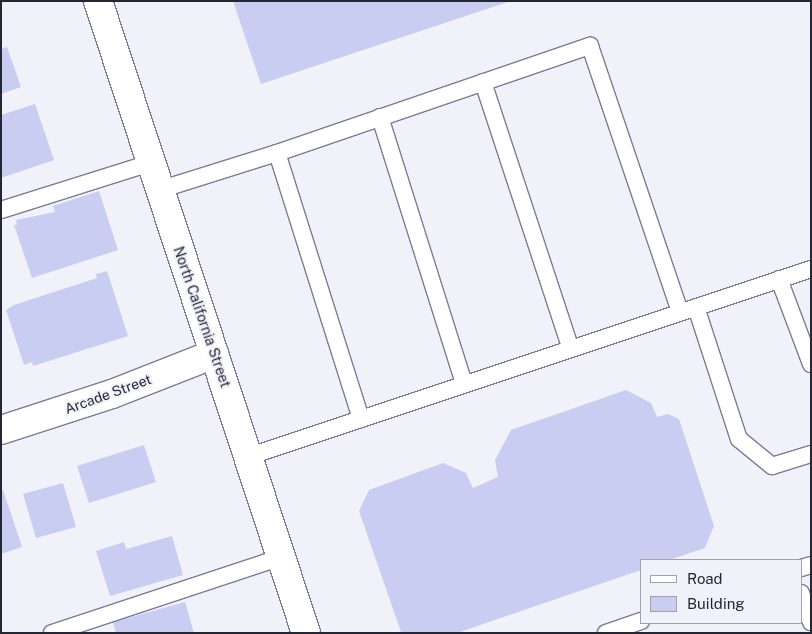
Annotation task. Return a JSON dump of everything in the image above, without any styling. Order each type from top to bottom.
[{"type":"street","name":"North California Street","points":[[98,1],[159,190],[250,456],[306,633]]},
{"type":"street","name":"Arcade Street","points":[[1,430],[112,394],[214,354]]},
{"type":"lane","points":[[159,190],[277,153],[590,46],[680,312]]},
{"type":"lane","points":[[483,82],[571,348]]},
{"type":"lane","points":[[380,117],[464,384]]},
{"type":"lane","points":[[277,153],[361,419]]},
{"type":"lane","points":[[1,210],[150,163]]},
{"type":"lane","points":[[250,456],[811,269]]},
{"type":"lane","points":[[779,279],[811,364]]},
{"type":"lane","points":[[696,307],[739,439],[772,466],[811,454]]},
{"type":"lane","points":[[52,633],[282,557]]},
{"type":"lane","points":[[802,596],[811,622]]},
{"type":"lane","points":[[606,633],[640,621]]},
{"type":"building","points":[[233,1],[508,1],[508,2],[261,84]]},
{"type":"building","points":[[7,47],[21,87],[1,94],[1,49]]},
{"type":"building","points":[[35,104],[54,160],[1,178],[1,115]]},
{"type":"building","points":[[99,191],[118,250],[32,278],[14,225],[17,225],[16,220],[55,212],[53,206]]},
{"type":"building","points":[[107,271],[128,336],[33,366],[32,362],[24,365],[6,310],[14,305],[97,278],[96,274]]},
{"type":"building","points":[[626,390],[651,403],[657,417],[668,414],[679,419],[714,526],[705,548],[672,559],[640,559],[640,570],[457,633],[401,632],[359,511],[369,490],[443,463],[466,473],[473,488],[498,477],[495,460],[511,430]]},
{"type":"building","points":[[144,445],[156,482],[89,503],[77,466]]},
{"type":"building","points":[[63,483],[76,527],[36,538],[23,494]]},
{"type":"building","points":[[3,490],[22,547],[1,554],[1,491]]},
{"type":"building","points":[[172,536],[183,575],[110,596],[96,551],[124,542],[126,549]]},
{"type":"building","points":[[185,602],[194,633],[116,633],[113,622]]}]
